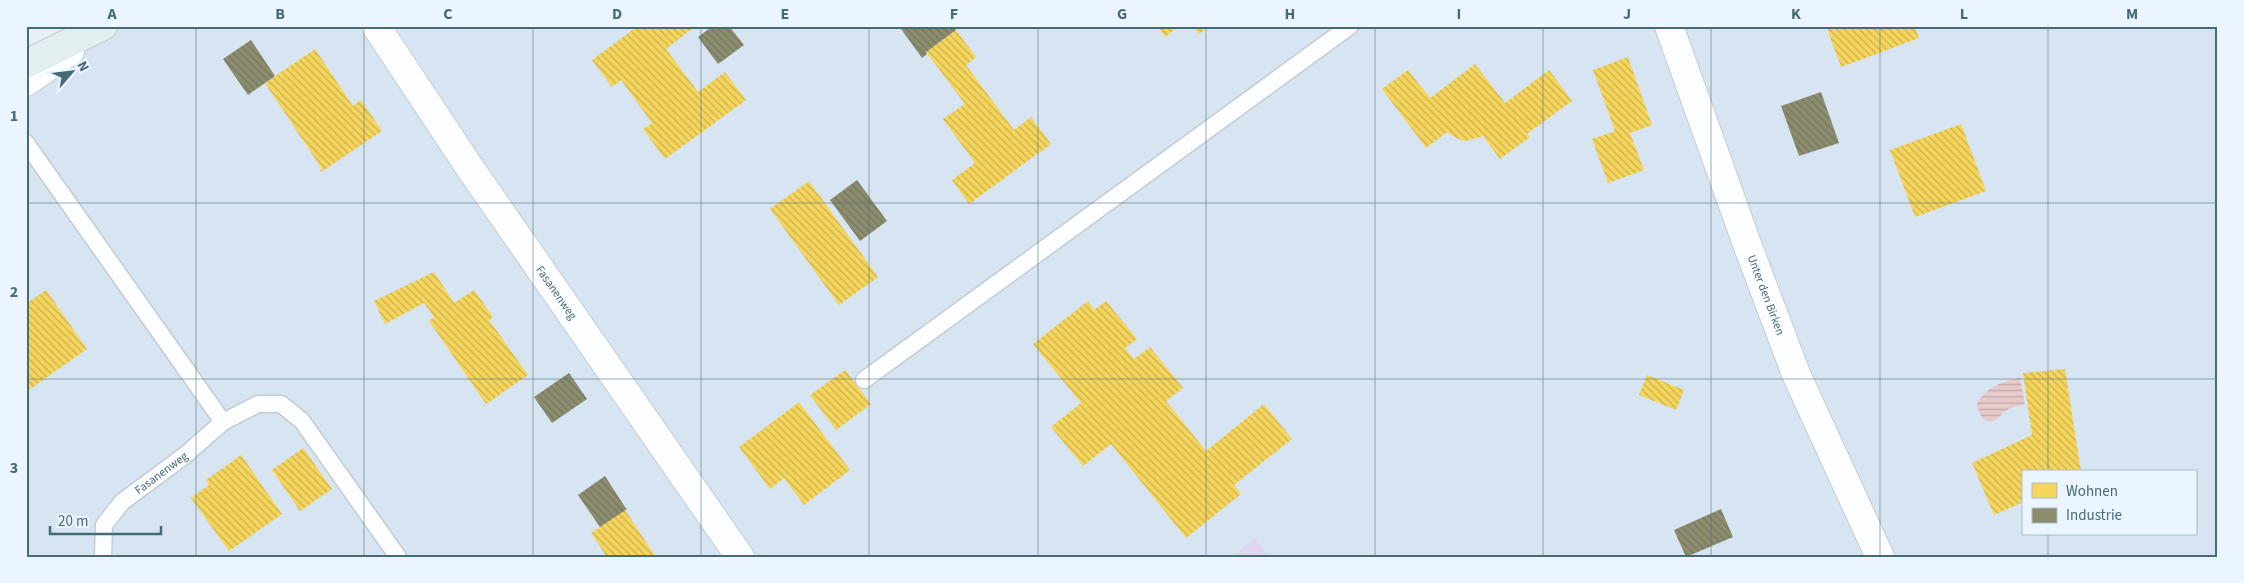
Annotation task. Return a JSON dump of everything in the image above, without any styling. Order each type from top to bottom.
[{"type":"highway","points":[[26,64],[103,26]]},
{"type":"street","points":[[26,82],[103,26]]},
{"type":"street","name":"Fasanenweg","points":[[376,26],[470,168],[740,557]]},
{"type":"street","name":"Unter den Birken","points":[[1669,26],[1796,374],[1880,557]]},
{"type":"lane","points":[[864,380],[1350,26]]},
{"type":"lane","points":[[26,143],[223,422]]},
{"type":"lane","name":"Fasanenweg","points":[[103,557],[104,525],[122,502],[184,456],[223,422],[258,404],[281,404],[302,421],[398,557]]},
{"type":"shaded area","points":[[83,26],[2218,26],[2218,557],[26,557],[26,72]]},
{"type":"shaded area","points":[[2020,378],[2025,405],[2010,408],[1992,421],[1985,420],[1979,411],[1977,403],[1981,397],[1996,386]]},
{"type":"shaded area","points":[[1255,538],[1269,557],[1232,557]]},
{"type":"building: Wohnen","points":[[638,26],[692,26],[693,28],[666,49],[698,92],[725,72],[746,100],[665,159],[643,129],[652,123],[621,80],[612,87],[592,60]]},
{"type":"building: Wohnen","points":[[1157,26],[1179,26],[1165,37]]},
{"type":"building: Wohnen","points":[[1193,26],[1209,26],[1199,34]]},
{"type":"building: Wohnen","points":[[1835,26],[1915,26],[1919,38],[1841,67],[1827,29]]},
{"type":"building: Wohnen","points":[[956,30],[976,57],[966,65],[1014,130],[1031,117],[1051,144],[969,204],[952,180],[975,163],[943,119],[965,104],[926,52]]},
{"type":"building: Wohnen","points":[[315,49],[353,106],[361,100],[382,131],[321,172],[320,170],[322,169],[265,83]]},
{"type":"building: Wohnen","points":[[1628,57],[1652,125],[1630,133],[1644,170],[1608,183],[1592,139],[1615,131],[1593,70]]},
{"type":"building: Wohnen","points":[[1475,64],[1505,103],[1549,70],[1572,101],[1527,134],[1530,137],[1500,159],[1483,136],[1466,141],[1458,139],[1447,132],[1426,148],[1382,89],[1408,70],[1430,98]]},
{"type":"building: Wohnen","points":[[1961,124],[1986,191],[1915,217],[1890,150]]},
{"type":"building: Wohnen","points":[[809,181],[878,277],[839,305],[770,209]]},
{"type":"building: Wohnen","points":[[434,272],[454,303],[474,290],[493,317],[489,320],[528,375],[486,404],[429,321],[434,317],[424,303],[385,324],[374,301]]},
{"type":"building: Wohnen","points":[[46,290],[87,349],[26,392],[26,304]]},
{"type":"building: Wohnen","points":[[1088,301],[1094,310],[1106,301],[1137,339],[1125,348],[1134,359],[1150,347],[1183,388],[1166,401],[1206,451],[1264,404],[1292,439],[1234,485],[1241,494],[1186,538],[1111,444],[1083,466],[1051,427],[1081,403],[1033,344]]},
{"type":"building: Wohnen","points":[[2065,369],[2081,470],[2022,470],[2022,502],[1994,515],[1972,463],[2032,435],[2023,373]]},
{"type":"building: Wohnen","points":[[845,370],[871,404],[836,430],[810,395]]},
{"type":"building: Wohnen","points":[[1647,375],[1684,390],[1676,410],[1639,395]]},
{"type":"building: Wohnen","points":[[799,402],[850,470],[804,505],[784,478],[770,489],[739,447]]},
{"type":"building: Wohnen","points":[[303,448],[332,489],[300,511],[272,470]]},
{"type":"building: Wohnen","points":[[241,455],[282,514],[229,551],[191,498],[209,485],[206,480]]},
{"type":"building: Wohnen","points":[[625,510],[656,557],[607,557],[591,533]]},
{"type":"building: Industrie","points":[[713,26],[729,26],[744,45],[718,64],[698,37]]},
{"type":"building: Industrie","points":[[899,26],[953,26],[956,30],[926,52],[927,54],[922,58]]},
{"type":"building: Industrie","points":[[251,40],[275,76],[248,95],[223,59]]},
{"type":"building: Industrie","points":[[1821,92],[1839,143],[1799,156],[1781,106]]},
{"type":"building: Industrie","points":[[857,180],[887,221],[860,241],[830,200]]},
{"type":"building: Industrie","points":[[569,373],[587,399],[552,423],[534,397]]},
{"type":"building: Industrie","points":[[605,476],[627,509],[600,527],[578,495]]},
{"type":"building: Industrie","points":[[1721,509],[1733,537],[1686,557],[1674,530]]}]
